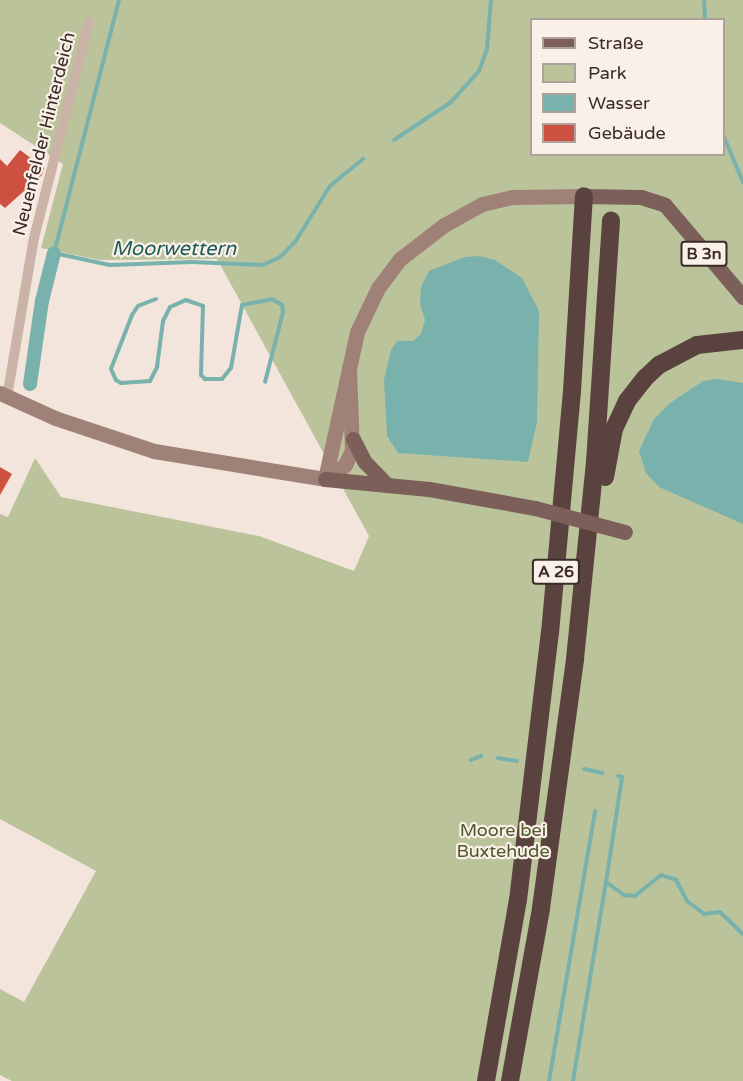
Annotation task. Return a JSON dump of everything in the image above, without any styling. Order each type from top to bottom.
[{"type":"highway","name":"A 26","points":[[486,1081],[518,900],[536,752],[564,495],[584,196]]},
{"type":"highway","name":"A 26","points":[[510,1081],[541,908],[560,841],[595,462],[610,221]]},
{"type":"highway","points":[[567,765],[607,460],[614,429],[634,390],[659,365],[698,345],[743,340]]},
{"type":"main road","points":[[325,479],[357,332],[378,288],[400,259],[424,238],[465,212],[491,201],[584,196]]},
{"type":"main road","name":"B 3n","points":[[584,196],[641,196],[664,205],[743,297]]},
{"type":"main road","points":[[325,479],[348,460],[353,439],[349,367]]},
{"type":"main road","points":[[4,395],[27,406],[154,451],[325,479],[429,489],[535,508],[625,532]]},
{"type":"main road","points":[[353,439],[364,461],[387,484]]},
{"type":"street","name":"Neuenfelder Hinterdeich","points":[[4,395],[33,238],[89,22]]},
{"type":"green space","name":"Moore bei Buxtehude","points":[[0,0],[743,0],[743,1081],[12,1081],[0,1075],[0,989],[24,1002],[96,871],[0,819],[0,514],[8,517],[35,458],[61,497],[259,536],[354,571],[369,536],[217,259],[100,260],[41,248],[63,164],[0,123]]},
{"type":"water","points":[[479,256],[495,260],[522,278],[539,311],[537,422],[528,462],[398,453],[387,436],[384,380],[391,350],[397,341],[413,341],[421,334],[425,320],[420,304],[421,287],[429,271],[465,257]]},
{"type":"water","points":[[717,379],[743,383],[743,524],[659,487],[646,473],[639,451],[654,419],[670,403],[703,381]]},
{"type":"building","points":[[20,150],[44,168],[42,175],[5,208],[0,204],[0,159],[7,166]]},
{"type":"building","points":[[0,467],[12,474],[0,495]]},
{"type":"waterway","name":"Moorwettern","points":[[119,0],[54,253],[110,265],[192,262],[263,265],[280,257],[295,242],[330,186],[363,159]]},
{"type":"waterway","name":"Moorwettern","points":[[394,140],[451,102],[479,71],[487,49],[491,0]]},
{"type":"waterway","name":"Moorwettern","points":[[704,0],[705,18]]},
{"type":"waterway","name":"Moorwettern","points":[[725,139],[743,182]]},
{"type":"waterway","points":[[30,384],[42,301],[54,253]]},
{"type":"waterway","points":[[156,299],[138,306],[132,315],[111,369],[116,380],[121,383],[150,381],[157,367],[163,321],[170,307],[186,300],[203,306],[201,375],[205,379],[222,379],[231,368],[242,305],[272,299],[282,305],[283,312],[265,382]]},
{"type":"waterway","points":[[471,760],[481,756]]},
{"type":"waterway","points":[[498,758],[517,761]]},
{"type":"waterway","points":[[584,769],[603,773]]},
{"type":"waterway","points":[[606,882],[622,777],[618,776]]},
{"type":"waterway","points":[[549,1081],[595,811]]},
{"type":"waterway","points":[[573,1081],[606,882],[624,895],[635,896],[661,875],[676,880],[687,901],[704,914],[720,912],[743,934]]}]
